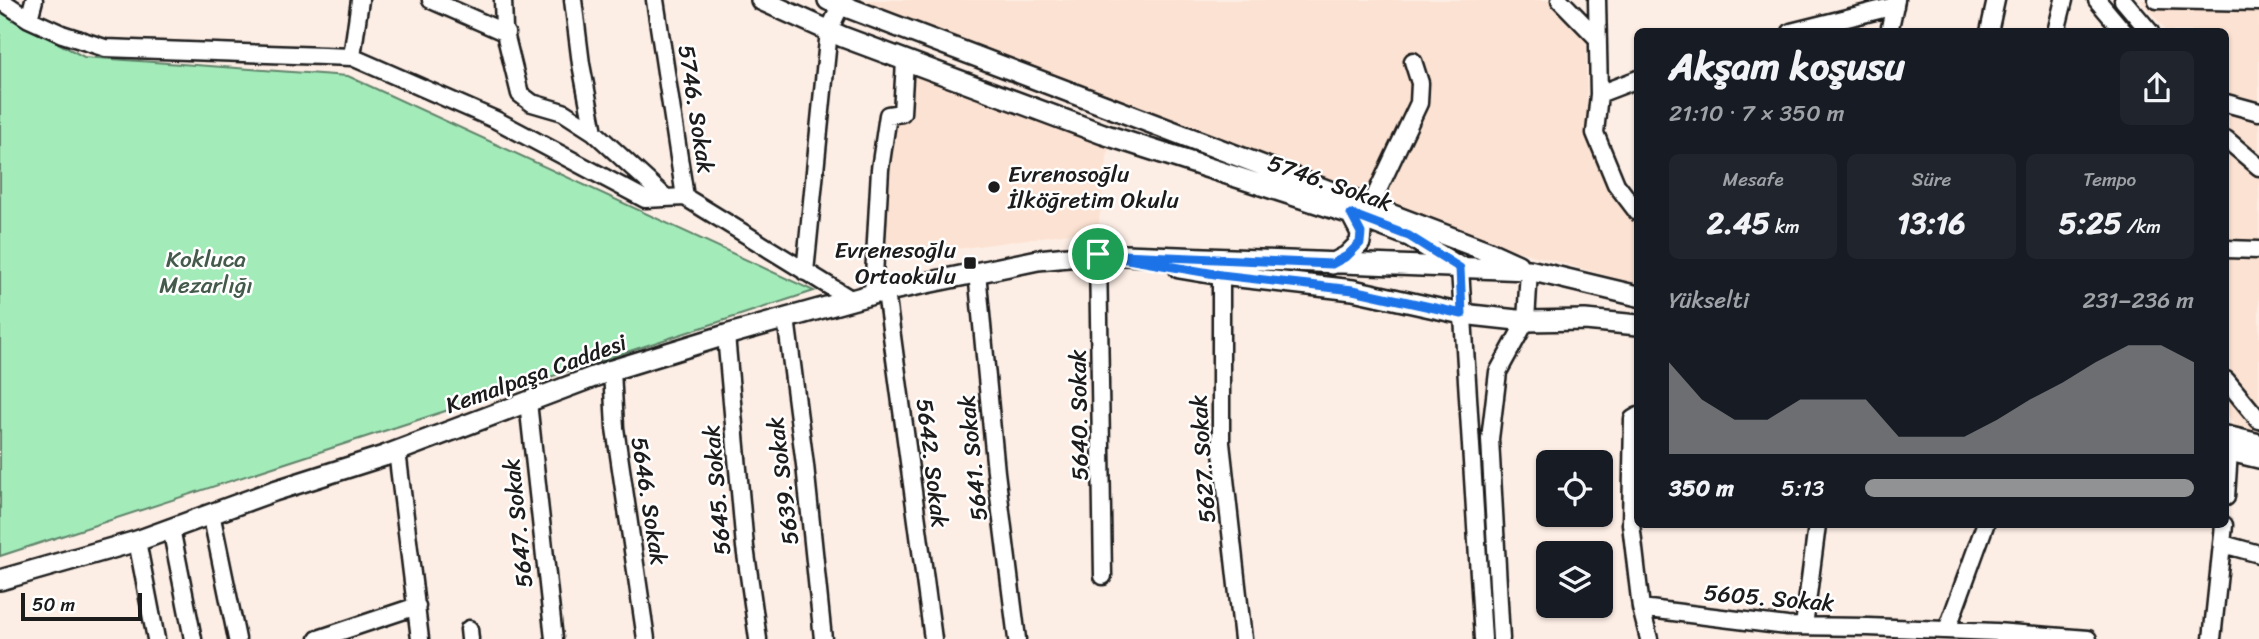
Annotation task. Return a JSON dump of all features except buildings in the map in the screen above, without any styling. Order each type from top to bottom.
[{"type":"main road","name":"5746. Sokak","points":[[761,0],[905,61],[1103,134],[1351,214],[1409,236],[1460,268]]},
{"type":"main road","name":"5746. Sokak","points":[[834,2],[1487,251],[1529,270]]},
{"type":"main road","points":[[1332,264],[1347,256],[1360,243],[1361,233],[1351,214]]},
{"type":"main road","name":"Kemalpaşa Caddesi","points":[[0,580],[137,541],[211,513],[397,451],[612,370],[879,293],[1038,260],[1098,254],[1529,270],[1634,295]]},
{"type":"main road","name":"Kemalpaşa Caddesi","points":[[1098,254],[1221,275],[1353,290],[1462,314],[1526,321],[1584,320],[1634,325]]},
{"type":"main road","points":[[2229,446],[2259,444]]},
{"type":"main road","points":[[2229,447],[2259,458]]},
{"type":"street","points":[[0,0],[29,19],[62,34],[105,48],[352,57],[496,120],[645,198],[685,197]]},
{"type":"street","points":[[29,19],[34,0]]},
{"type":"street","points":[[352,57],[360,0]]},
{"type":"street","points":[[431,0],[506,33]]},
{"type":"street","points":[[503,0],[506,33],[520,93],[532,103],[563,113],[594,132],[666,198]]},
{"type":"street","points":[[573,0],[581,64],[594,132]]},
{"type":"street","name":"5746. Sokak","points":[[655,0],[685,197],[852,300]]},
{"type":"street","points":[[1560,0],[1598,39]]},
{"type":"street","points":[[1597,0],[1599,94],[1595,134],[1616,184],[1634,208]]},
{"type":"street","points":[[1990,28],[1996,0]]},
{"type":"street","points":[[2057,28],[2064,0]]},
{"type":"street","points":[[2097,0],[2121,28]]},
{"type":"street","points":[[2123,0],[2147,28]]},
{"type":"street","points":[[2157,0],[2259,2]]},
{"type":"street","points":[[805,272],[834,2]]},
{"type":"street","points":[[1817,28],[1896,3]]},
{"type":"street","points":[[1890,28],[1896,3]]},
{"type":"street","name":"5642. Sokak","points":[[905,61],[902,113],[888,115],[880,169],[879,293],[933,639]]},
{"type":"street","points":[[1370,207],[1419,103],[1420,83],[1413,61]]},
{"type":"street","points":[[1599,94],[1634,81]]},
{"type":"street","points":[[2229,104],[2259,112]]},
{"type":"street","points":[[2229,142],[2259,167]]},
{"type":"street","points":[[2229,249],[2259,250]]},
{"type":"street","name":"5640. Sokak","points":[[1098,254],[1103,576]]},
{"type":"street","points":[[1460,268],[1483,639]]},
{"type":"street","points":[[1501,639],[1490,439],[1498,372],[1526,321],[1529,270]]},
{"type":"street","name":"5641. Sokak","points":[[977,272],[996,472],[1017,639]]},
{"type":"street","name":"5627. Sokak","points":[[1221,275],[1220,443],[1243,639]]},
{"type":"street","name":"5639. Sokak","points":[[786,318],[823,639]]},
{"type":"street","name":"5645. Sokak","points":[[726,335],[745,547],[758,639]]},
{"type":"street","name":"5646. Sokak","points":[[612,370],[615,428],[646,639]]},
{"type":"street","points":[[2229,384],[2259,420]]},
{"type":"street","name":"5647. Sokak","points":[[528,402],[554,639]]},
{"type":"street","points":[[1634,418],[1631,524],[1641,608],[1649,639]]},
{"type":"street","points":[[397,451],[420,639]]},
{"type":"street","points":[[211,513],[237,639]]},
{"type":"street","points":[[171,528],[192,639]]},
{"type":"street","points":[[1804,626],[1817,528]]},
{"type":"street","points":[[1948,630],[1984,528]]},
{"type":"street","points":[[2212,639],[2224,528]]},
{"type":"street","points":[[137,541],[156,639]]},
{"type":"street","points":[[2223,544],[2259,554]]},
{"type":"street","points":[[318,639],[416,606]]},
{"type":"street","name":"5605. Sokak","points":[[1641,608],[1787,626],[1948,630],[1973,635],[2088,639]]},
{"type":"shaded area","points":[[845,0],[1560,0],[1586,33],[1587,137],[1634,221],[1634,283],[1518,251]]},
{"type":"shaded area","points":[[2141,0],[2259,0],[2259,434],[2237,429],[2229,417],[2229,28],[2164,28]]},
{"type":"shaded area","name":"Evrenosoğlu İlköğretim Okulu","points":[[914,71],[1109,144],[1098,229],[880,260],[890,122],[911,108]]},
{"type":"green space","name":"Kokluca Mezarlığı","points":[[0,12],[84,57],[348,76],[814,291],[0,556]]},
{"type":"place","name":"Evrenosoğlu İlköğretim Okulu","points":[[994,187]]},
{"type":"place","name":"Evrenesoğlu Ortaokulu","points":[[970,263]]},
{"type":"route","points":[[1351,214],[1409,236],[1460,268],[1462,314],[1353,290],[1221,275],[1098,254],[1332,264],[1347,256],[1360,243],[1361,233],[1351,214]]}]
